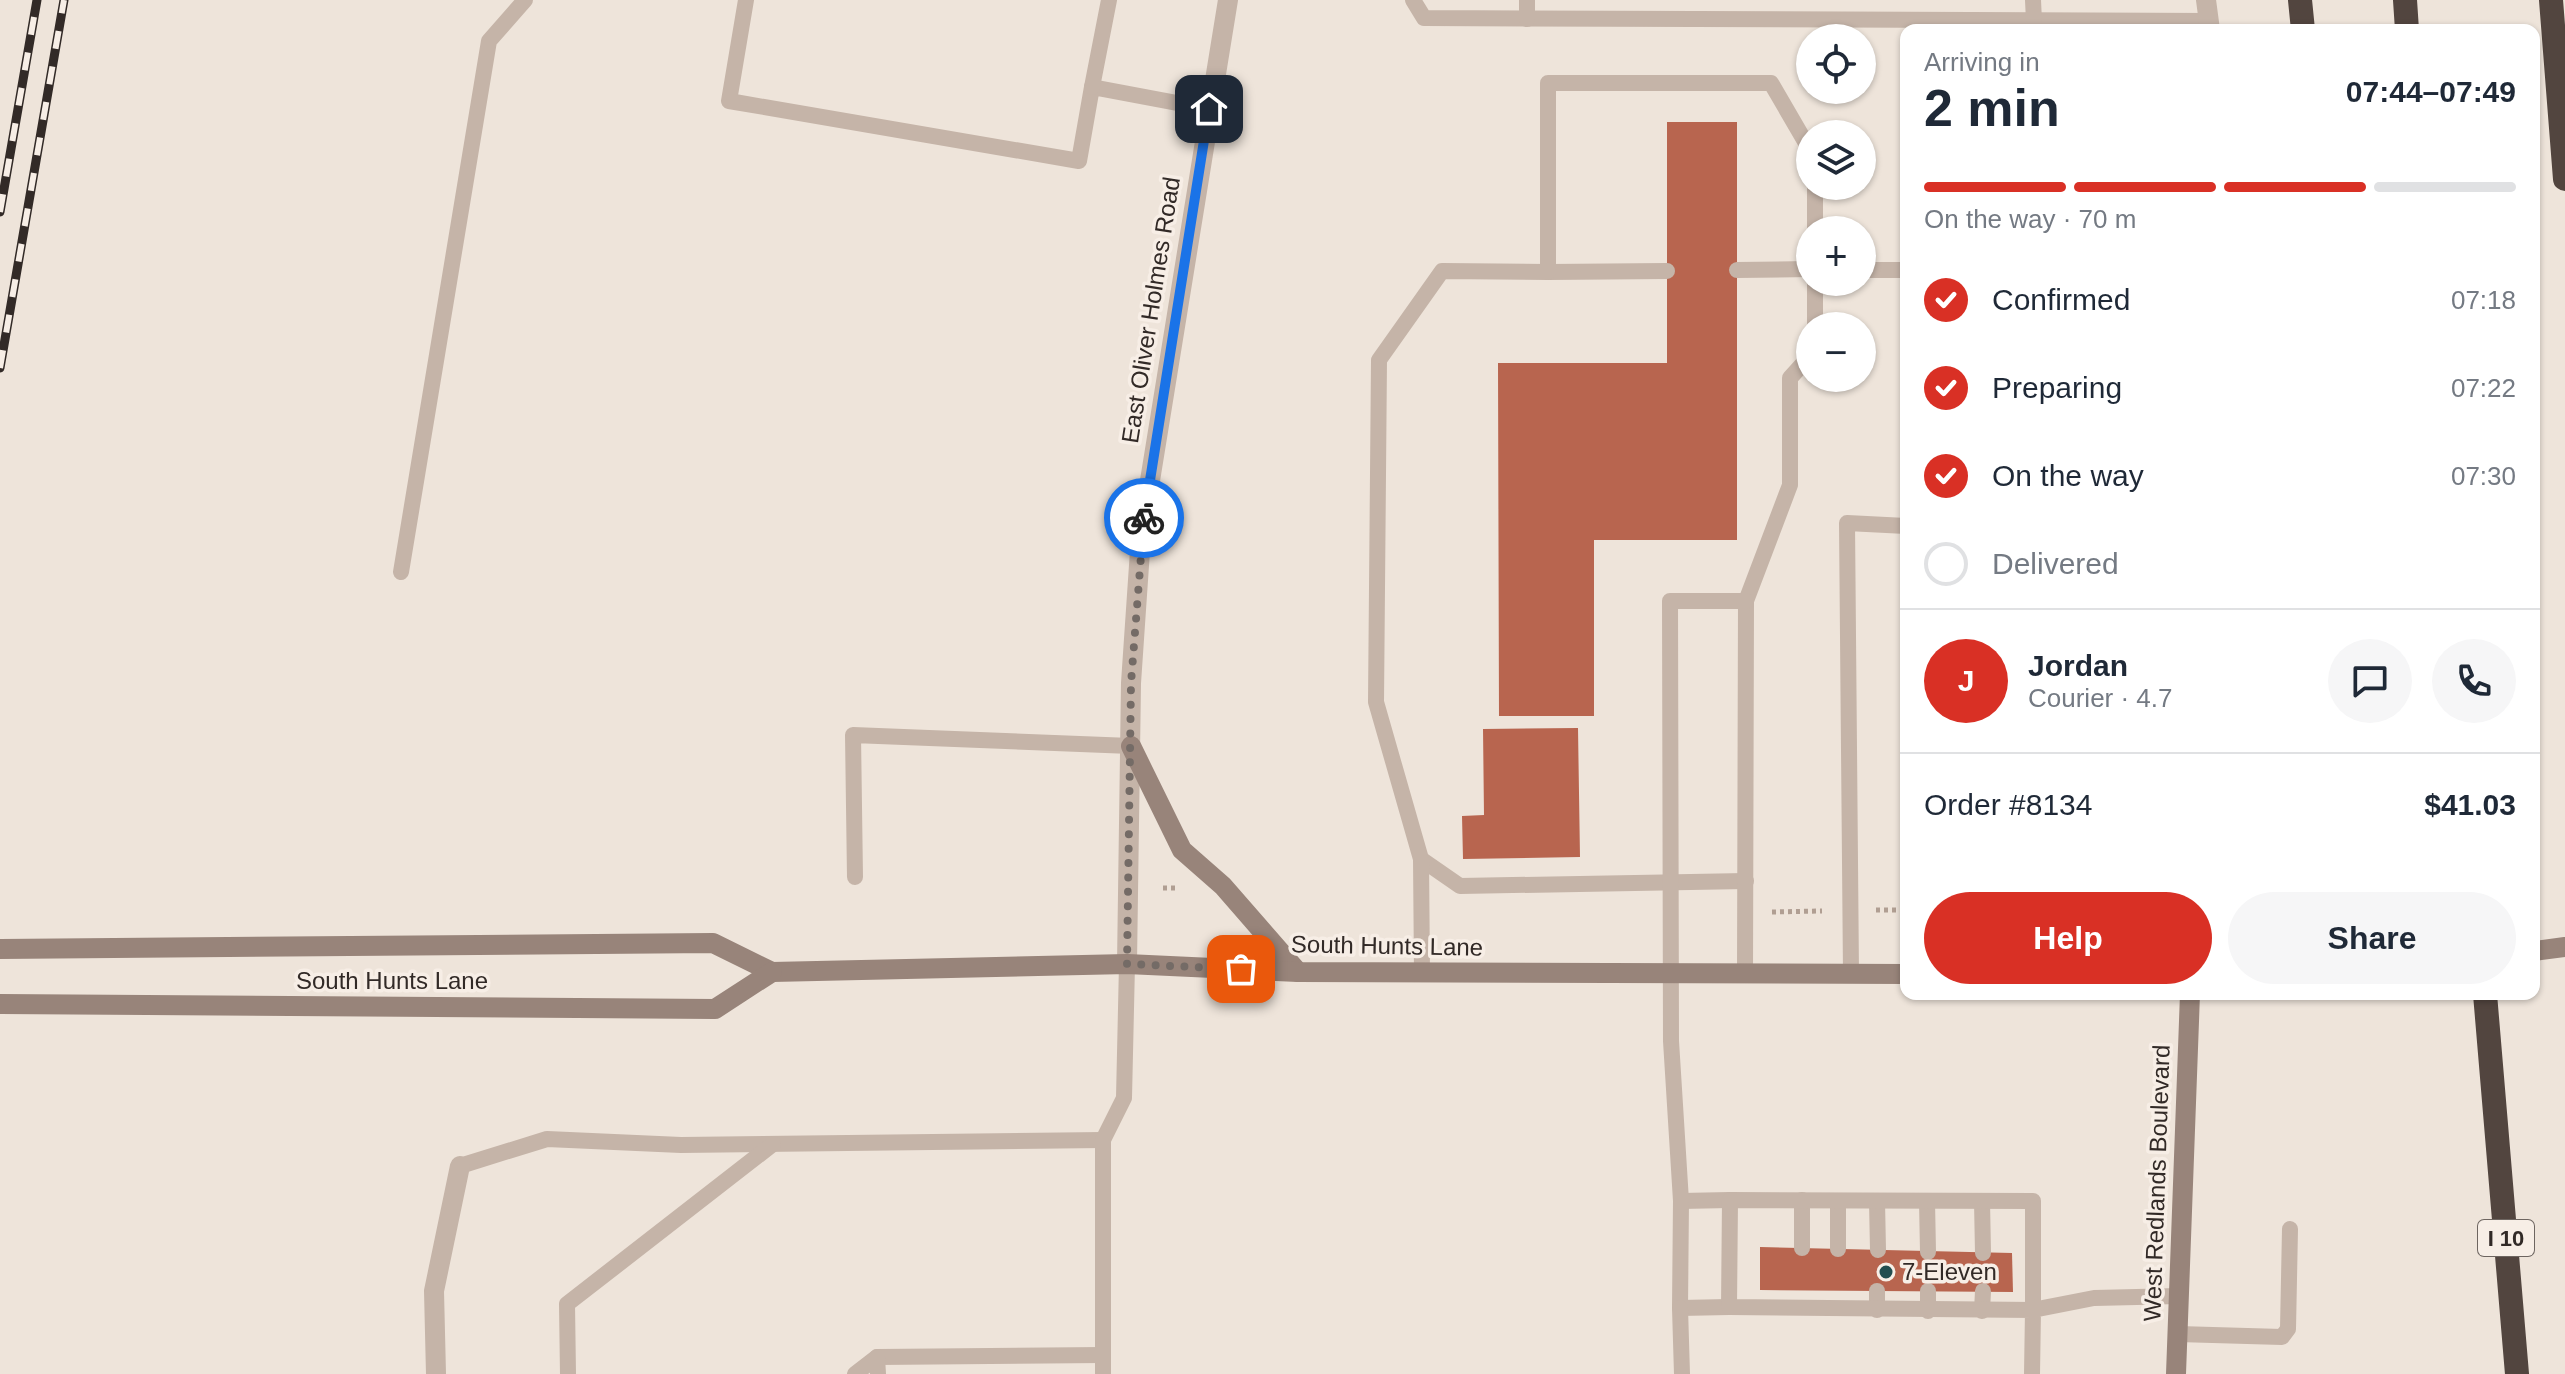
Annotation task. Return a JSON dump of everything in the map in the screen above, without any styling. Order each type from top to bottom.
[{"type":"highway","points":[[2300,0],[2302,24]]},
{"type":"highway","points":[[2405,0],[2407,24]]},
{"type":"highway","points":[[2551,0],[2565,179]]},
{"type":"highway","name":"I 10","points":[[2485,1000],[2517,1374]]},
{"type":"main road","points":[[1131,746],[1182,850],[1223,886],[1298,972]]},
{"type":"main road","name":"South Hunts Lane","points":[[0,949],[713,943],[772,972],[1127,964],[1298,972],[1900,974]]},
{"type":"main road","points":[[2540,950],[2565,947]]},
{"type":"main road","name":"South Hunts Lane","points":[[0,1004],[715,1009],[772,972]]},
{"type":"main road","name":"West Redlands Boulevard","points":[[2176,1374],[2190,1000]]},
{"type":"street","name":"East Oliver Holmes Road","points":[[1127,964],[1131,746],[1141,536],[1228,0]]},
{"type":"street","points":[[2206,0],[2210,24]]},
{"type":"street","points":[[436,1374],[434,1291],[460,1166]]},
{"type":"lane","points":[[401,572],[489,41],[525,0]]},
{"type":"lane","points":[[746,0],[729,101],[1079,161],[1109,0]]},
{"type":"lane","points":[[1413,0],[1424,18],[2140,24]]},
{"type":"lane","points":[[1527,0],[1527,19]]},
{"type":"lane","points":[[2033,0],[2034,21]]},
{"type":"lane","points":[[1548,272],[1548,83],[1771,83],[1796,126]]},
{"type":"lane","points":[[1092,87],[1209,109]]},
{"type":"lane","points":[[1737,270],[1796,269]]},
{"type":"lane","points":[[1876,270],[1900,270]]},
{"type":"lane","points":[[1422,973],[1421,859],[1376,702],[1379,360],[1442,271],[1667,271]]},
{"type":"lane","points":[[1745,972],[1746,601],[1790,485],[1790,378],[1796,371]]},
{"type":"lane","points":[[1851,974],[1847,523],[1900,526]]},
{"type":"lane","points":[[1682,1374],[1681,1201],[1671,1041],[1670,601],[1746,601]]},
{"type":"lane","points":[[855,877],[853,735],[1131,746]]},
{"type":"lane","points":[[1421,859],[1460,886],[1746,881]]},
{"type":"lane","points":[[1103,1374],[1103,1140],[1124,1098],[1127,964]]},
{"type":"lane","points":[[460,1166],[547,1139],[681,1145],[1103,1140]]},
{"type":"lane","points":[[568,1374],[567,1304],[773,1144]]},
{"type":"lane","points":[[1729,1307],[1730,1200]]},
{"type":"lane","points":[[1802,1200],[1802,1248]]},
{"type":"lane","points":[[1681,1201],[2033,1201],[2032,1374]]},
{"type":"lane","points":[[1838,1201],[1838,1249]]},
{"type":"lane","points":[[1877,1201],[1878,1250]]},
{"type":"lane","points":[[1927,1201],[1928,1252]]},
{"type":"lane","points":[[1982,1201],[1983,1253]]},
{"type":"lane","points":[[2178,1334],[2282,1337],[2288,1329],[2290,1229]]},
{"type":"lane","points":[[1803,1290],[1803,1308]]},
{"type":"lane","points":[[1837,1310],[1838,1291]]},
{"type":"lane","points":[[1877,1291],[1877,1310]]},
{"type":"lane","points":[[1928,1291],[1928,1311]]},
{"type":"lane","points":[[1982,1311],[1983,1291]]},
{"type":"lane","points":[[1680,1308],[2033,1310],[2094,1298],[2179,1296]]},
{"type":"lane","points":[[855,1374],[878,1366],[1103,1355]]},
{"type":"path","points":[[1163,888],[1180,888]]},
{"type":"building","points":[[1667,122],[1737,122],[1737,540],[1594,540],[1594,716],[1499,716],[1498,363],[1667,363]]},
{"type":"building","points":[[1578,728],[1580,857],[1463,859],[1462,816],[1484,815],[1483,729]]},
{"type":"building","name":"7-Eleven","points":[[1760,1247],[2012,1253],[2013,1292],[1760,1290]]},
{"type":"railway","points":[[0,212],[37,0]]},
{"type":"railway","points":[[0,368],[64,0]]},
{"type":"way so far","points":[[1144,518],[1131,683],[1127,964],[1241,969]]},
{"type":"place","name":"7-Eleven","points":[[1886,1272]]},
{"type":"route","points":[[1144,518],[1209,109]]}]
